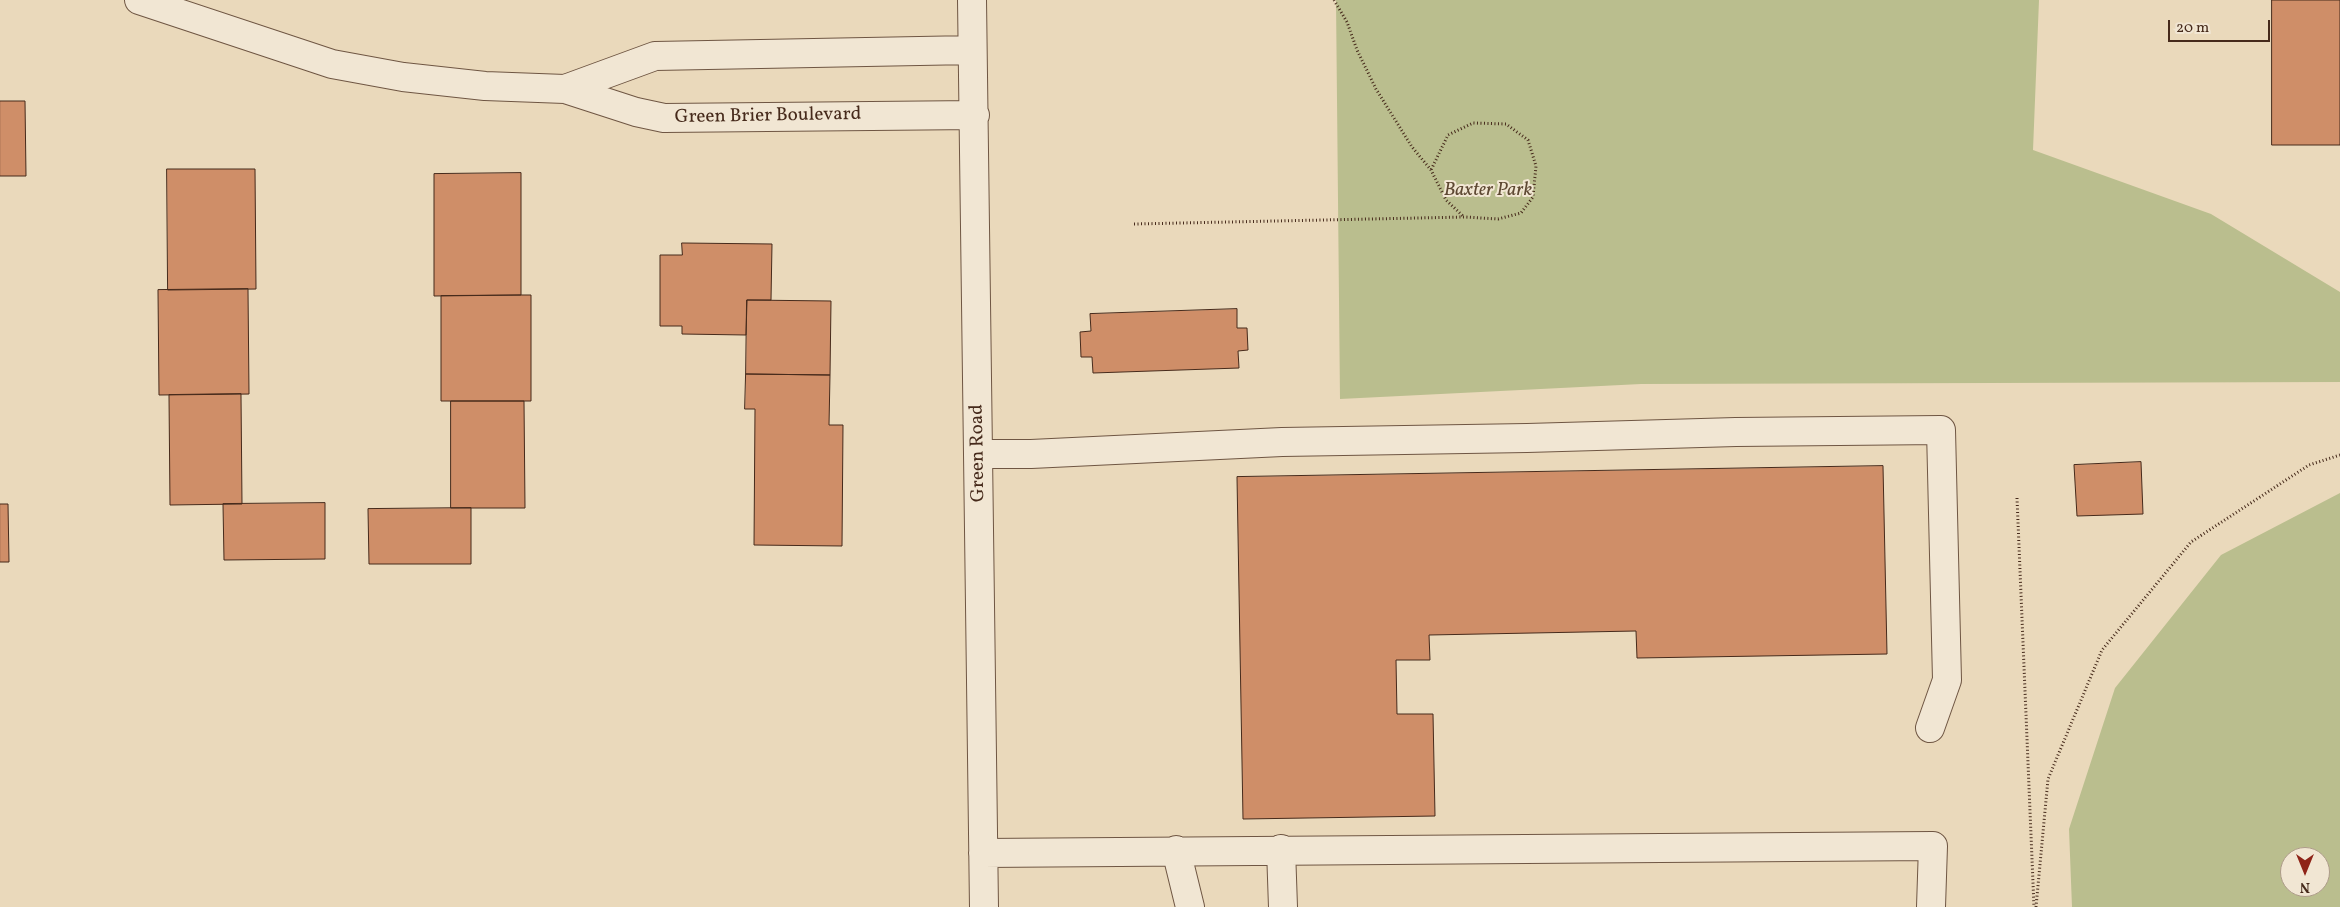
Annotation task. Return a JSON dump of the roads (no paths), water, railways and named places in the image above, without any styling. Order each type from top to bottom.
[{"type":"street","name":"Green Brier Boulevard","points":[[139,0],[332,64],[403,77],[476,85],[565,89],[636,112],[664,118],[975,115]]},
{"type":"street","name":"Green Road","points":[[972,0],[984,907]]},
{"type":"street","name":"Green Brier Boulevard","points":[[565,89],[655,56],[972,50]]},
{"type":"street","points":[[979,454],[1031,454],[1282,442],[1736,432],[1941,430],[1947,680],[1930,728]]},
{"type":"street","points":[[983,853],[1281,849],[1933,846],[1931,907]]},
{"type":"street","points":[[1281,849],[1283,907]]},
{"type":"street","points":[[1176,850],[1190,907]]},
{"type":"park label","name":"Baxter Park","points":[[1488,192]]}]
